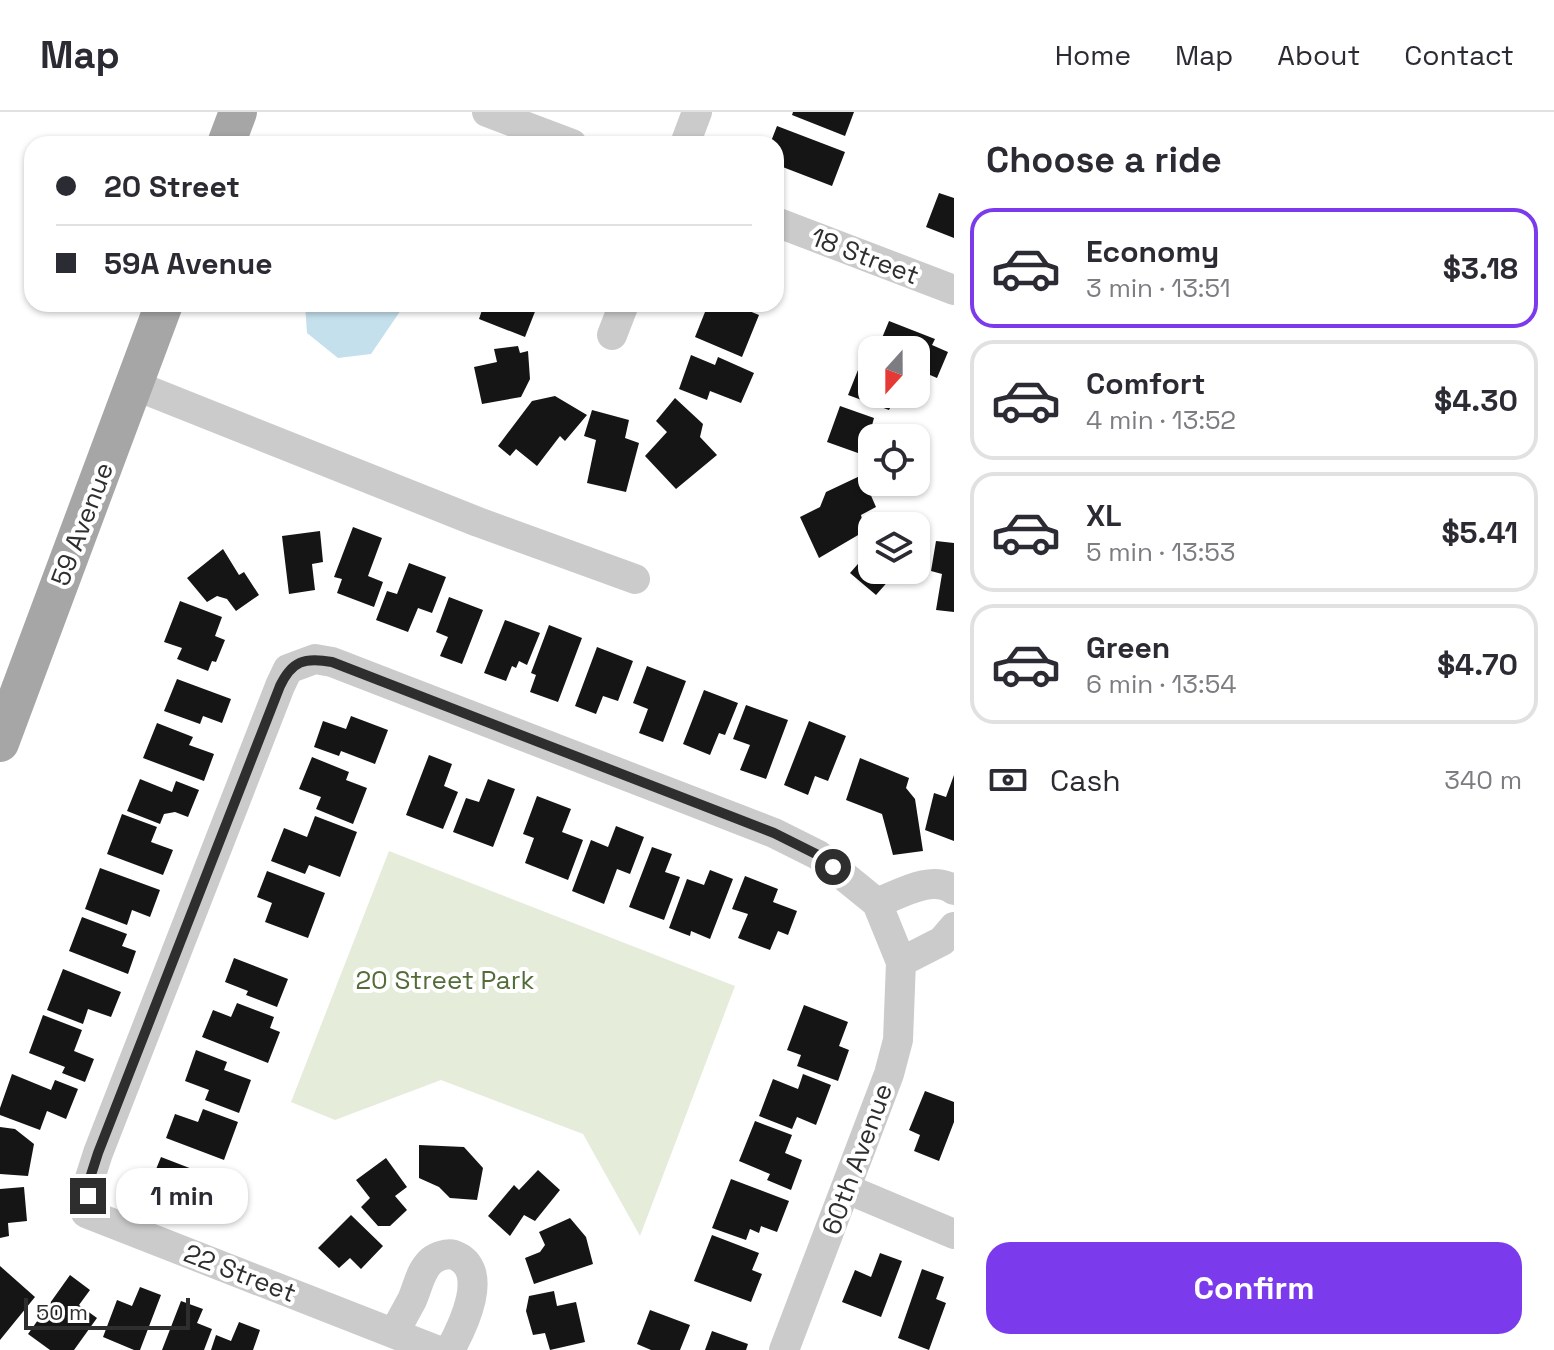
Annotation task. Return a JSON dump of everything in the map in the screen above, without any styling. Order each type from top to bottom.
[{"type":"main road","points":[[229,136],[238,112]]},
{"type":"main road","name":"59 Avenue","points":[[0,743],[161,312]]},
{"type":"street","points":[[487,112],[551,136]]},
{"type":"street","points":[[688,136],[697,112]]},
{"type":"street","name":"18 Street","points":[[784,225],[954,290]]},
{"type":"street","points":[[612,335],[621,312]]},
{"type":"street","points":[[134,385],[478,522],[635,579]]},
{"type":"street","name":"22 Street","points":[[424,1345],[86,1213],[90,1178],[98,1153],[288,669],[315,659],[332,662],[774,833],[818,855],[877,903]]},
{"type":"street","points":[[954,890],[948,886],[926,884],[877,903],[901,962],[942,941],[954,927]]},
{"type":"street","name":"60th Avenue","points":[[784,1350],[889,1074],[898,1040],[901,962]]},
{"type":"street","points":[[847,1189],[954,1234]]},
{"type":"green space","name":"20 Street Park","points":[[389,851],[735,986],[640,1236],[583,1134],[441,1080],[335,1120],[291,1102]]},
{"type":"water","points":[[306,312],[400,312],[371,354],[338,358],[307,333]]},
{"type":"building","points":[[793,112],[854,112],[845,136],[792,115]]},
{"type":"building","points":[[777,126],[845,152],[832,186],[784,168],[784,136],[773,136]]},
{"type":"building","points":[[939,193],[954,198],[954,238],[926,227]]},
{"type":"building","points":[[481,312],[535,312],[525,337],[479,319]]},
{"type":"building","points":[[705,312],[752,312],[759,315],[742,357],[695,337]]},
{"type":"building","points":[[889,321],[927,336],[883,336]]},
{"type":"building","points":[[930,337],[935,339],[932,345],[948,352],[937,378],[930,375]]},
{"type":"building","points":[[518,346],[520,353],[528,351],[530,379],[521,397],[482,404],[474,367],[497,362],[494,349]]},
{"type":"building","points":[[691,355],[715,365],[718,357],[754,373],[741,403],[710,391],[707,400],[679,389]]},
{"type":"building","points":[[858,370],[858,399],[848,395]]},
{"type":"building","points":[[555,396],[587,415],[565,441],[560,436],[537,466],[516,449],[510,456],[498,446],[532,401]]},
{"type":"building","points":[[675,398],[703,424],[700,437],[717,455],[676,489],[645,456],[667,432],[656,421]]},
{"type":"building","points":[[840,406],[874,418],[872,424],[858,424],[858,453],[827,442]]},
{"type":"building","points":[[592,410],[629,420],[625,438],[639,443],[626,492],[587,483],[596,440],[584,436]]},
{"type":"building","points":[[858,477],[858,496],[871,496],[876,507],[858,512],[858,535],[819,558],[800,517],[820,507],[826,492]]},
{"type":"building","points":[[353,527],[382,538],[368,576],[383,582],[374,607],[337,593],[342,579],[334,577]]},
{"type":"building","points":[[320,531],[323,562],[312,564],[315,590],[289,594],[282,536]]},
{"type":"building","points":[[936,541],[954,543],[954,612],[936,610],[942,574],[931,571]]},
{"type":"building","points":[[223,549],[239,575],[244,572],[259,595],[236,611],[227,599],[217,596],[207,602],[187,578]]},
{"type":"building","points":[[409,563],[446,577],[432,613],[418,608],[408,632],[376,620],[387,591],[397,594]]},
{"type":"building","points":[[858,564],[858,580],[850,573]]},
{"type":"building","points":[[863,584],[886,584],[876,595]]},
{"type":"building","points":[[449,597],[483,610],[462,664],[440,656],[448,637],[436,632]]},
{"type":"building","points":[[180,601],[222,617],[215,636],[225,640],[216,662],[212,661],[208,671],[177,659],[182,648],[164,642]]},
{"type":"building","points":[[505,620],[540,633],[527,665],[519,661],[516,668],[512,666],[506,681],[484,673]]},
{"type":"building","points":[[549,625],[582,638],[558,702],[530,692],[536,675],[531,673]]},
{"type":"building","points":[[597,647],[633,661],[618,701],[603,696],[596,714],[575,706]]},
{"type":"building","points":[[647,666],[686,681],[663,742],[639,733],[648,709],[633,703]]},
{"type":"building","points":[[177,679],[231,699],[222,723],[203,716],[200,724],[164,711]]},
{"type":"building","points":[[704,690],[738,703],[725,735],[719,733],[710,755],[683,744]]},
{"type":"building","points":[[746,705],[788,720],[766,779],[740,770],[750,745],[733,739]]},
{"type":"building","points":[[351,716],[388,730],[375,764],[341,751],[339,756],[314,747],[323,721],[346,729]]},
{"type":"building","points":[[809,721],[846,736],[828,781],[815,776],[808,795],[784,785]]},
{"type":"building","points":[[157,723],[193,737],[189,745],[214,754],[204,781],[143,758]]},
{"type":"building","points":[[429,755],[452,764],[444,786],[458,792],[443,829],[406,815]]},
{"type":"building","points":[[312,757],[349,772],[346,780],[367,788],[353,824],[316,809],[321,797],[299,789]]},
{"type":"building","points":[[860,758],[909,778],[906,788],[915,799],[923,851],[893,855],[882,814],[846,800]]},
{"type":"building","points":[[954,775],[954,841],[925,830],[934,793],[946,797]]},
{"type":"building","points":[[140,779],[172,792],[176,781],[199,790],[188,817],[175,812],[164,814],[160,824],[127,811]]},
{"type":"building","points":[[488,779],[515,789],[493,847],[453,832],[466,798],[479,802]]},
{"type":"building","points":[[537,796],[571,809],[562,832],[583,840],[568,880],[525,863],[534,838],[523,834]]},
{"type":"building","points":[[122,814],[157,827],[151,842],[173,850],[163,875],[107,854]]},
{"type":"building","points":[[315,816],[357,832],[340,877],[309,865],[305,874],[271,861],[284,828],[307,837]]},
{"type":"building","points":[[616,826],[644,837],[630,874],[617,869],[604,904],[572,891],[591,840],[608,847]]},
{"type":"building","points":[[652,847],[672,854],[665,872],[680,877],[664,920],[629,907]]},
{"type":"building","points":[[100,868],[160,890],[150,917],[132,910],[127,925],[85,909]]},
{"type":"building","points":[[710,870],[733,879],[710,939],[691,931],[690,936],[669,928],[687,879],[704,885]]},
{"type":"building","points":[[267,871],[325,893],[308,938],[265,922],[272,903],[257,897]]},
{"type":"building","points":[[745,876],[778,889],[773,902],[797,911],[788,935],[778,931],[770,950],[738,938],[748,914],[732,909]]},
{"type":"building","points":[[82,917],[127,934],[122,946],[136,951],[128,974],[69,951]]},
{"type":"building","points":[[234,958],[288,979],[277,1007],[246,995],[248,991],[225,982]]},
{"type":"building","points":[[63,969],[121,992],[111,1017],[88,1009],[83,1024],[47,1010]]},
{"type":"building","points":[[237,1003],[274,1017],[270,1028],[280,1032],[268,1063],[202,1037],[213,1010],[231,1017]]},
{"type":"building","points":[[804,1005],[848,1022],[839,1046],[849,1050],[838,1081],[797,1066],[801,1055],[787,1050]]},
{"type":"building","points":[[43,1015],[82,1030],[74,1051],[94,1059],[85,1082],[62,1073],[65,1067],[29,1053]]},
{"type":"building","points":[[196,1050],[227,1062],[224,1070],[251,1080],[239,1113],[205,1100],[209,1090],[185,1081]]},
{"type":"building","points":[[12,1074],[51,1090],[55,1080],[78,1089],[66,1119],[47,1111],[40,1130],[0,1115]]},
{"type":"building","points":[[803,1074],[831,1085],[816,1125],[797,1117],[792,1129],[759,1116],[773,1079],[798,1089]]},
{"type":"building","points":[[925,1091],[954,1102],[954,1122],[939,1161],[914,1151],[920,1135],[909,1130]]},
{"type":"building","points":[[203,1109],[238,1122],[224,1160],[166,1138],[175,1114],[198,1122]]},
{"type":"building","points":[[755,1121],[792,1135],[785,1153],[802,1160],[791,1190],[767,1180],[770,1174],[739,1161]]},
{"type":"building","points":[[0,1127],[15,1129],[34,1144],[28,1176],[0,1174]]},
{"type":"building","points":[[419,1145],[464,1147],[483,1168],[477,1200],[450,1198],[439,1187],[419,1178]]},
{"type":"building","points":[[161,1157],[218,1179],[202,1219],[167,1206],[172,1192],[150,1184]]},
{"type":"building","points":[[386,1158],[407,1187],[395,1196],[407,1210],[390,1226],[378,1226],[361,1207],[370,1198],[356,1180]]},
{"type":"building","points":[[538,1170],[560,1190],[535,1221],[524,1215],[510,1236],[488,1216],[514,1185],[519,1190]]},
{"type":"building","points":[[731,1179],[789,1201],[777,1232],[761,1226],[759,1233],[750,1229],[746,1240],[712,1228]]},
{"type":"building","points":[[24,1187],[27,1221],[8,1223],[9,1236],[0,1238],[0,1189]]},
{"type":"building","points":[[351,1215],[383,1246],[361,1269],[350,1258],[339,1268],[318,1248]]},
{"type":"building","points":[[570,1218],[586,1237],[593,1264],[534,1284],[525,1258],[540,1252],[545,1245],[539,1232]]},
{"type":"building","points":[[712,1235],[759,1253],[752,1270],[762,1274],[751,1302],[694,1281]]},
{"type":"building","points":[[880,1253],[902,1261],[881,1317],[842,1302],[855,1270],[871,1277]]},
{"type":"building","points":[[0,1266],[35,1297],[0,1340]]},
{"type":"building","points":[[922,1269],[944,1277],[936,1299],[946,1303],[929,1350],[898,1338]]},
{"type":"building","points":[[70,1275],[90,1290],[79,1305],[97,1318],[74,1350],[50,1350],[28,1334]]},
{"type":"building","points":[[140,1287],[161,1295],[140,1350],[134,1350],[103,1337],[117,1300],[132,1306]]},
{"type":"building","points":[[554,1291],[557,1306],[576,1302],[585,1342],[550,1350],[545,1333],[533,1335],[526,1311],[529,1296]]},
{"type":"building","points":[[181,1301],[203,1309],[197,1323],[212,1329],[204,1350],[162,1350]]},
{"type":"building","points":[[650,1310],[690,1325],[680,1350],[651,1350],[637,1344]]},
{"type":"building","points":[[239,1322],[260,1330],[253,1350],[211,1350],[216,1335],[231,1341]]},
{"type":"building","points":[[712,1331],[748,1344],[746,1350],[705,1350]]},
{"type":"route","points":[[88,1196],[98,1153],[280,686],[288,669],[302,662],[315,659],[332,662],[774,833],[818,855],[833,867]]}]
